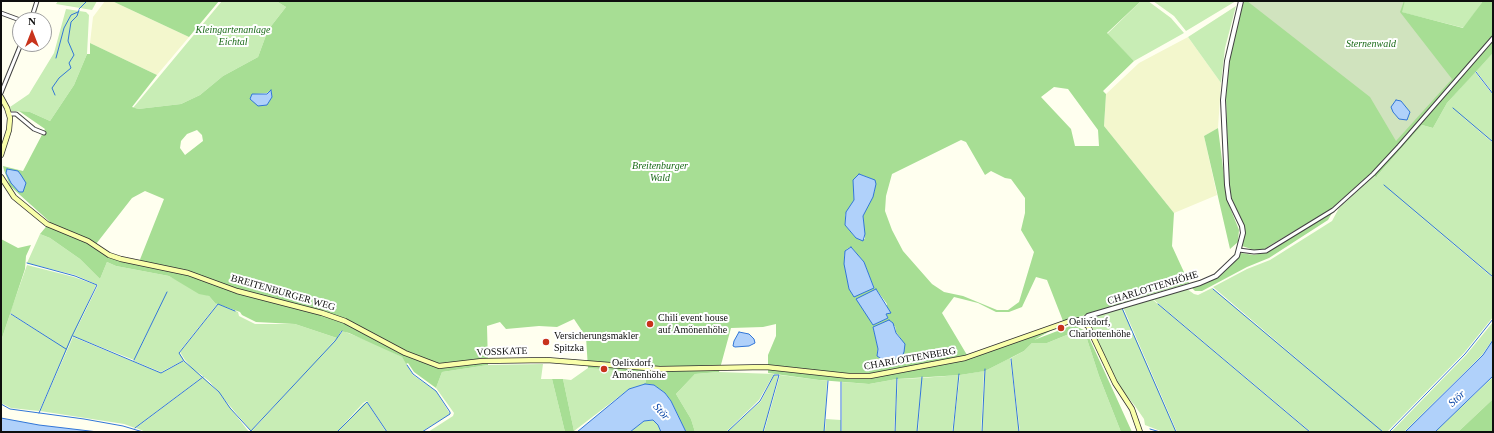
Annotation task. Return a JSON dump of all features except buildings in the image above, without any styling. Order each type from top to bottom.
[{"type":"main road","points":[[1,97],[9,114],[9,127],[1,155]]},
{"type":"main road","name":"BREITENBURGER WEG","points":[[1,177],[6,188],[14,197],[47,224],[55,229],[88,241],[115,257],[188,273],[237,291],[322,313],[345,321],[405,353],[439,366]]},
{"type":"main road","name":"CHARLOTTENBERG","points":[[710,368],[766,367],[849,376],[870,376],[965,358],[1038,334],[1070,321],[1077,319],[1083,321]]},
{"type":"main road","points":[[1083,321],[1088,326],[1115,383],[1132,409],[1140,432]]},
{"type":"main road","name":"VOSSKATE","points":[[439,366],[482,361],[547,360],[660,369],[710,368]]},
{"type":"street","points":[[34,12],[38,1]]},
{"type":"street","points":[[1240,1],[1227,61],[1223,100],[1227,185],[1229,199],[1242,226],[1243,233],[1239,249],[1254,252],[1266,251],[1333,210],[1369,178],[1399,146],[1493,38]]},
{"type":"street","points":[[1,12],[12,17]]},
{"type":"street","points":[[1,93],[18,52]]},
{"type":"street","points":[[9,114],[16,114],[34,129],[44,133]]},
{"type":"street","name":"CHARLOTTENHÖHE","points":[[1083,321],[1088,316],[1194,285],[1214,277],[1233,261],[1239,249]]},
{"type":"green space","points":[[58,1],[97,1],[92,10],[56,4]]},
{"type":"green space","points":[[105,1],[112,1],[189,37],[157,75],[90,43],[93,17]]},
{"type":"green space","points":[[112,1],[219,1],[189,37]]},
{"type":"green space","name":"Kleingartenanlage Eichtal","points":[[222,1],[276,1],[286,7],[268,30],[258,57],[223,76],[200,95],[181,104],[138,109],[133,108]]},
{"type":"green space","name":"Breitenburger Wald","points":[[276,1],[1141,1],[1107,33],[1134,61],[1103,91],[1106,94],[1104,126],[1174,213],[1172,246],[1189,283],[1070,320],[1034,340],[1073,325],[1086,331],[1132,432],[1121,432],[1099,376],[1086,336],[1079,330],[1047,343],[1032,343],[1024,351],[985,371],[960,375],[897,379],[869,384],[819,380],[768,373],[768,355],[776,336],[776,324],[763,327],[731,328],[719,372],[695,374],[676,394],[691,419],[695,432],[686,432],[671,401],[665,393],[654,385],[645,384],[648,373],[588,368],[586,337],[574,319],[557,327],[539,326],[506,329],[500,322],[487,326],[488,365],[442,372],[436,388],[414,372],[408,363],[406,364],[402,357],[349,333],[341,331],[337,338],[295,324],[256,322],[242,315],[240,312],[215,303],[209,296],[199,294],[169,276],[116,266],[107,262],[100,279],[80,259],[50,238],[40,234],[50,222],[10,186],[3,166],[23,171],[45,129],[19,111],[30,112],[50,121],[74,85],[87,54],[90,54],[90,43],[157,75],[132,107],[138,109],[181,104],[200,95],[223,76],[258,57],[268,30],[286,7]],"holes":[[[1054,87],[1068,89],[1098,130],[1099,146],[1075,146],[1071,129],[1041,97]],[[271,90],[272,97],[268,102],[257,104],[252,100],[254,94],[267,93]],[[197,130],[202,135],[203,141],[185,155],[180,148],[181,141],[187,134]],[[961,140],[966,142],[985,175],[991,171],[1005,178],[1011,179],[1025,198],[1025,213],[1021,230],[1034,252],[1019,302],[1008,310],[997,310],[963,296],[944,292],[932,284],[903,251],[892,230],[885,211],[886,196],[892,174]],[[862,175],[872,179],[875,190],[863,216],[865,239],[856,238],[845,225],[845,215],[854,200],[853,180]],[[145,191],[164,199],[139,262],[120,258],[96,246],[132,198]],[[851,247],[864,262],[874,288],[849,289],[844,256],[847,249]],[[1036,277],[1047,280],[1063,321],[1028,336],[967,355],[942,313],[954,297],[978,303],[996,312],[1009,312],[1022,307]],[[876,289],[887,304],[886,314],[888,318],[873,325],[869,317]],[[895,326],[896,332],[902,340],[902,357],[883,360],[877,356],[878,349],[873,327]]]},
{"type":"green space","points":[[1141,1],[1148,1],[1171,18],[1184,33],[1134,61],[1107,34]]},
{"type":"green space","points":[[1153,1],[1236,1],[1186,31],[1174,16]]},
{"type":"green space","points":[[1243,1],[1405,1],[1402,12],[1463,28],[1483,1],[1493,1],[1493,53],[1447,103],[1433,128],[1422,125],[1376,177],[1372,172],[1331,209],[1263,250],[1254,250],[1242,246],[1245,235],[1244,225],[1231,198],[1229,185],[1226,97],[1229,60]]},
{"type":"green space","name":"Sternenwald","points":[[1247,1],[1404,1],[1400,12],[1452,79],[1396,141],[1370,97]]},
{"type":"green space","points":[[1405,1],[1483,1],[1464,28],[1401,12]]},
{"type":"green space","points":[[1236,6],[1225,48],[1221,83],[1188,37]]},
{"type":"green space","points":[[66,9],[86,12],[89,15],[87,54],[74,85],[50,121],[30,112],[11,111],[10,107],[29,94],[54,53]]},
{"type":"green space","points":[[1188,37],[1221,83],[1218,128],[1204,136],[1217,195],[1174,213],[1104,126],[1106,94],[1139,63]]},
{"type":"green space","points":[[1493,53],[1493,93],[1476,71]]},
{"type":"green space","points":[[1475,72],[1493,95],[1493,142],[1452,108],[1493,143],[1493,277],[1383,185],[1493,278],[1493,317],[1464,353],[1387,432],[1311,432],[1153,299],[1187,289],[1198,295],[1212,288],[1343,398],[1213,287],[1247,269],[1270,260],[1332,221],[1339,208],[1375,175],[1377,176],[1422,125],[1433,128],[1447,103]]},
{"type":"green space","points":[[1218,128],[1227,200],[1239,230],[1238,242],[1230,249],[1204,136]]},
{"type":"green space","points":[[1332,213],[1328,220],[1269,258],[1247,267],[1202,291],[1195,291],[1191,287],[1220,276],[1241,253],[1254,255],[1267,252]]},
{"type":"green space","points":[[40,234],[50,238],[80,259],[100,279],[107,262],[116,266],[169,276],[209,296],[215,303],[218,303],[179,352],[184,360],[161,372],[134,361],[167,292],[134,360],[73,336],[98,285],[75,275],[27,263]]},
{"type":"green space","points":[[1,239],[18,248],[31,245],[26,256],[25,269],[1,341]]},
{"type":"green space","points":[[27,265],[74,277],[96,285],[67,349],[10,313]]},
{"type":"green space","points":[[1152,299],[1310,432],[1177,432],[1123,307]]},
{"type":"green space","points":[[218,304],[238,312],[239,316],[255,324],[295,324],[337,338],[251,431],[209,381],[194,369],[202,377],[135,428],[124,424],[40,411],[73,337],[161,373],[184,361],[193,369],[180,352]]},
{"type":"green space","points":[[1122,307],[1176,432],[1163,432],[1145,425],[1144,419],[1114,380],[1090,322],[1092,318]]},
{"type":"green space","points":[[10,314],[67,349],[39,411],[11,408],[1,403],[1,341]]},
{"type":"green space","points":[[1493,322],[1493,339],[1482,355],[1404,432],[1391,432],[1466,355]]},
{"type":"green space","points":[[1079,330],[1086,336],[1099,376],[1121,432],[1020,432],[1011,358],[1024,351],[1032,343],[1047,343]]},
{"type":"green space","points":[[343,331],[376,344],[402,357],[413,375],[436,391],[450,414],[421,432],[387,432],[367,401],[363,403],[337,432],[251,432]]},
{"type":"green space","points":[[1010,358],[1019,432],[982,432],[985,371]]},
{"type":"green space","points":[[543,364],[541,379],[552,379],[565,432],[428,432],[453,416],[454,413],[436,388],[442,372],[488,365]]},
{"type":"green space","points":[[588,368],[648,373],[645,384],[629,389],[574,431],[563,379],[571,380]]},
{"type":"green space","points":[[984,371],[981,432],[953,432],[960,375]]},
{"type":"green space","points":[[719,372],[774,374],[759,400],[726,432],[695,432],[691,419],[676,394],[695,374]]},
{"type":"green space","points":[[774,375],[778,376],[763,432],[727,432],[761,401]]},
{"type":"green space","points":[[780,375],[827,381],[824,432],[764,432]]},
{"type":"green space","points":[[959,375],[952,432],[918,432],[922,378]]},
{"type":"green space","points":[[203,377],[218,392],[249,432],[146,432],[136,428]]},
{"type":"green space","points":[[1493,377],[1493,399],[1458,432],[1435,432]]},
{"type":"green space","points":[[922,378],[917,432],[895,432],[898,379]]},
{"type":"green space","points":[[552,379],[563,379],[573,432],[565,432]]},
{"type":"green space","points":[[897,379],[894,432],[842,432],[842,382],[869,384]]},
{"type":"green space","points":[[1493,399],[1493,430],[1491,432],[1458,432]]},
{"type":"green space","points":[[367,402],[386,432],[338,432],[363,404]]},
{"type":"green space","points":[[826,419],[841,420],[841,432],[825,432]]},
{"type":"green space","points":[[653,420],[658,425],[661,432],[630,432],[644,421]]},
{"type":"water","points":[[271,90],[272,97],[267,105],[258,106],[250,99],[252,94],[267,94]]},
{"type":"water","points":[[1396,100],[1401,101],[1410,112],[1407,120],[1399,119],[1393,112],[1391,107]]},
{"type":"water","points":[[7,169],[18,171],[21,175],[26,183],[23,192],[19,192],[11,183],[6,173]]},
{"type":"water","points":[[859,174],[875,180],[876,184],[873,197],[863,216],[865,234],[863,241],[856,238],[845,225],[846,212],[854,200],[853,180]]},
{"type":"water","points":[[851,247],[864,262],[874,288],[854,297],[849,289],[844,264],[845,251]]},
{"type":"water","points":[[876,289],[891,313],[886,314],[888,318],[873,325],[856,299]]},
{"type":"water","points":[[889,320],[893,323],[896,333],[905,344],[904,352],[902,357],[883,360],[877,356],[878,349],[873,327]]},
{"type":"water","points":[[739,332],[749,334],[754,339],[755,343],[749,346],[733,346]]},
{"type":"water","name":"Stör","points":[[1493,340],[1493,376],[1435,432],[1405,432],[1483,355]]},
{"type":"water","name":"Stör","points":[[645,384],[654,385],[665,393],[671,401],[686,432],[661,432],[658,425],[653,420],[644,421],[630,432],[577,432],[629,389]]},
{"type":"water","points":[[1,418],[39,425],[98,432],[1,432]]},
{"type":"waterway","points":[[79,9],[87,1]]},
{"type":"waterway","points":[[55,95],[52,88],[59,78],[71,68],[69,63],[74,55],[68,41],[71,22],[77,16],[79,10]]},
{"type":"waterway","points":[[56,58],[64,28],[71,15],[78,12]]},
{"type":"waterway","points":[[1476,72],[1493,94]]},
{"type":"waterway","points":[[1453,108],[1493,142]]},
{"type":"waterway","points":[[1384,185],[1493,277]]},
{"type":"waterway","points":[[27,263],[75,276],[97,285],[72,336],[39,413]]},
{"type":"waterway","points":[[1213,289],[1383,432]]},
{"type":"waterway","points":[[134,360],[167,292]]},
{"type":"waterway","points":[[235,311],[218,304],[179,353],[184,361],[219,392],[230,408],[251,431]]},
{"type":"waterway","points":[[1158,304],[1310,432]]},
{"type":"waterway","points":[[1122,308],[1176,432]]},
{"type":"waterway","points":[[11,314],[66,349]]},
{"type":"waterway","points":[[1389,432],[1465,354],[1493,319]]},
{"type":"waterway","points":[[250,432],[335,341],[342,331]]},
{"type":"waterway","points":[[73,336],[161,373],[183,361]]},
{"type":"waterway","points":[[1011,359],[1019,432]]},
{"type":"waterway","points":[[407,365],[413,374],[436,391],[450,412],[450,414],[422,432]]},
{"type":"waterway","points":[[982,432],[985,369]]},
{"type":"waterway","points":[[953,432],[959,374]]},
{"type":"waterway","points":[[727,432],[760,401],[774,375],[779,375],[763,432]]},
{"type":"waterway","points":[[135,428],[203,377]]},
{"type":"waterway","points":[[917,432],[922,377]]},
{"type":"waterway","points":[[895,432],[897,378]]},
{"type":"waterway","points":[[824,432],[828,381]]},
{"type":"waterway","points":[[841,382],[841,432]]},
{"type":"waterway","points":[[337,432],[367,402],[387,432]]},
{"type":"waterway","points":[[1,404],[10,409],[84,419],[123,426],[143,432]]},
{"type":"waterway","points":[[1150,429],[1160,432]]},
{"type":"place","name":"Chili event house auf Amönenhöhe","points":[[650,324]]},
{"type":"place","name":"Oelixdorf, Charlottenhöhe","points":[[1061,328]]},
{"type":"place","name":"Versicherungsmakler Spitzka","points":[[546,342]]},
{"type":"place","name":"Oelixdorf, Amönenhöhe","points":[[604,369]]}]
